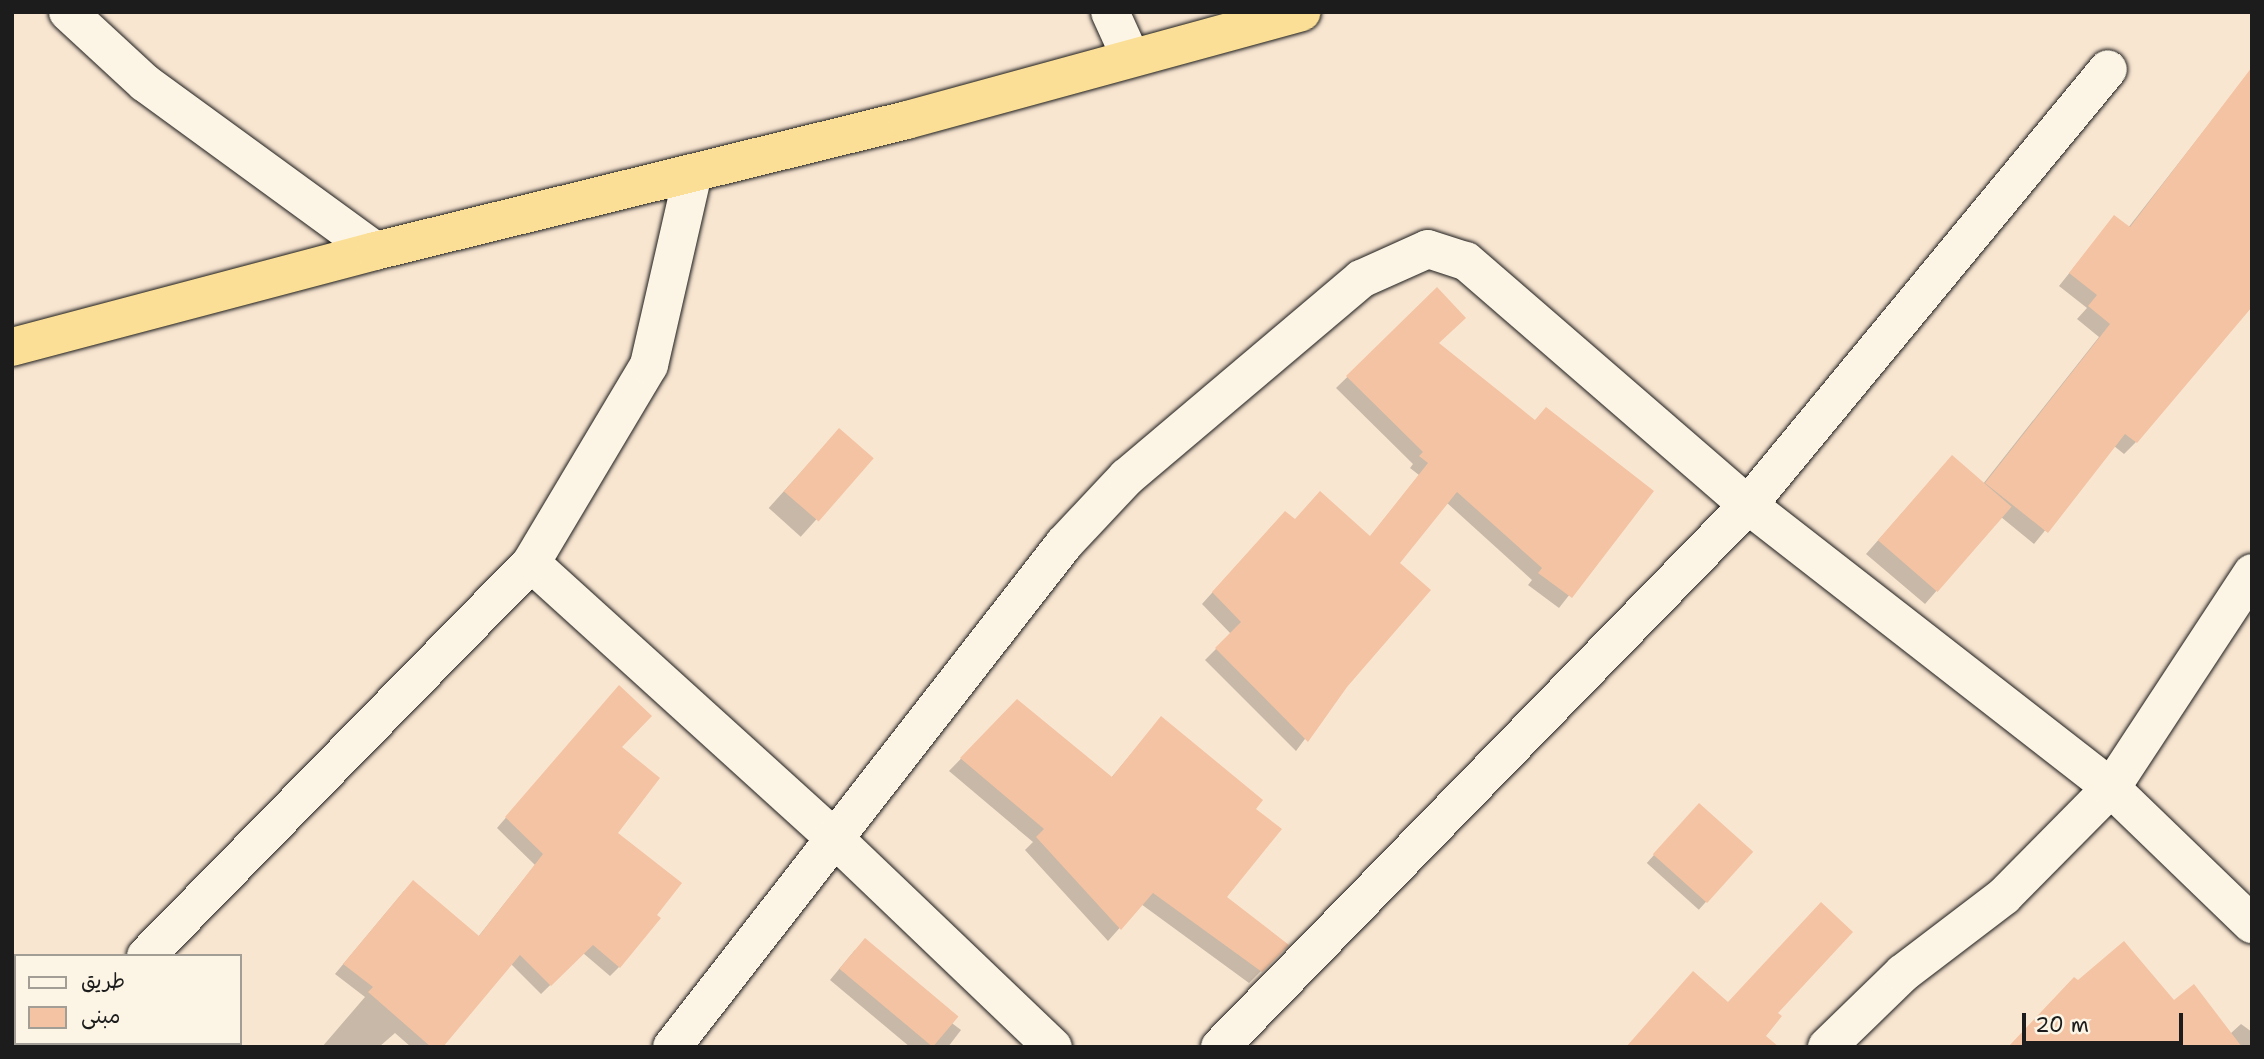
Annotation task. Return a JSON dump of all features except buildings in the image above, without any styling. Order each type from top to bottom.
[{"type":"highway","points":[[12,347],[375,251],[907,120],[1130,56],[1301,12]]},
{"type":"street","points":[[68,12],[145,83],[375,251]]},
{"type":"street","points":[[1110,12],[1130,56]]},
{"type":"street","points":[[1220,1047],[1748,505],[2108,69]]},
{"type":"street","points":[[148,954],[531,563],[649,365],[693,173]]},
{"type":"street","points":[[672,1047],[1064,544],[1127,477],[1361,279],[1428,249],[1466,261],[1748,505],[2112,788],[2252,924]]},
{"type":"street","points":[[531,563],[833,837],[1053,1047]]},
{"type":"street","points":[[1827,1047],[1903,973],[2004,895],[2112,788],[2252,573]]}]
